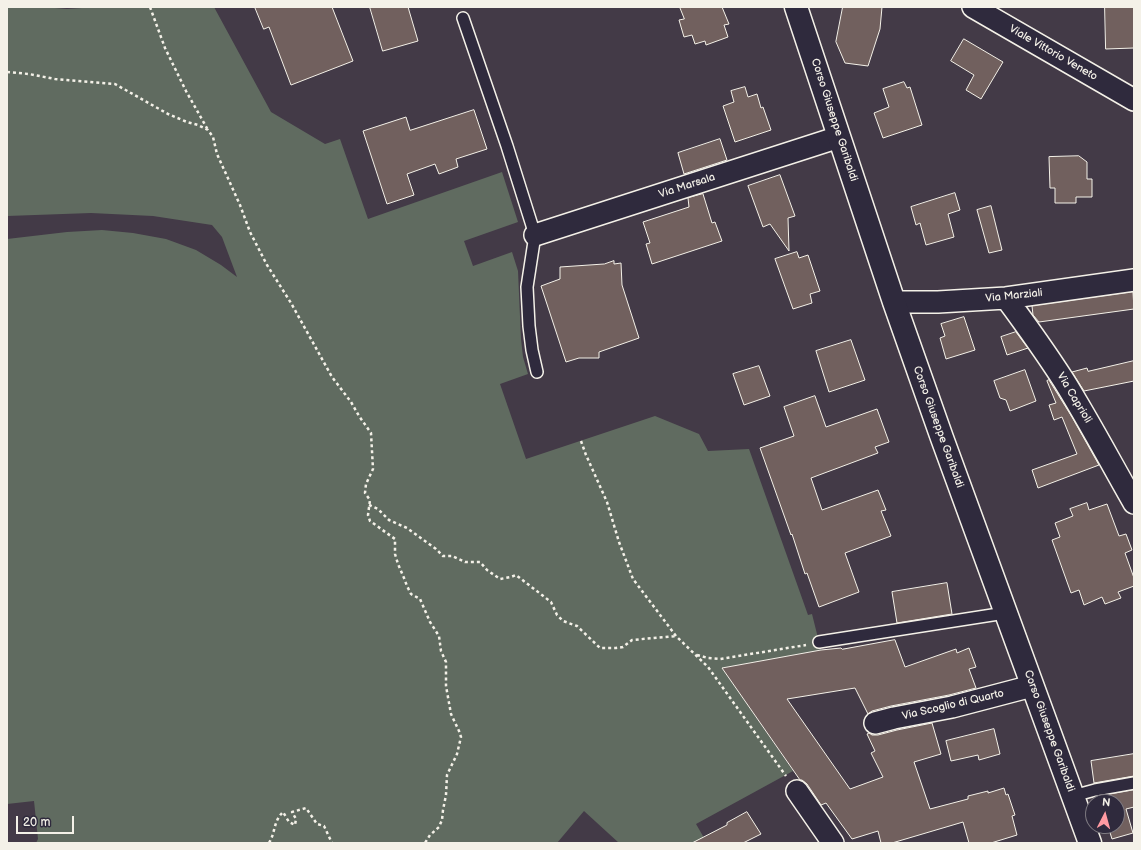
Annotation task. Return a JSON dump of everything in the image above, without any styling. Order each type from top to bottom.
[{"type":"main road","name":"Corso Giuseppe Garibaldi","points":[[796,7],[894,302],[1005,612],[1090,843]]},
{"type":"street","name":"Viale Vittorio Veneto","points":[[973,7],[1134,100]]},
{"type":"street","name":"Via Marsala","points":[[535,235],[839,137]]},
{"type":"street","name":"Via Marziali","points":[[894,302],[938,302],[1006,298],[1134,280]]},
{"type":"street","name":"Via Caprioli","points":[[1006,298],[1068,387],[1134,504]]},
{"type":"street","name":"Via Scoglio di Quarto","points":[[875,723],[952,707],[1032,686]]},
{"type":"street","points":[[797,791],[833,843]]},
{"type":"lane","points":[[463,18],[507,146],[535,235],[527,287],[529,326],[537,372]]},
{"type":"lane","points":[[819,642],[1005,612]]},
{"type":"lane","points":[[1073,796],[1095,790],[1134,783]]},
{"type":"path","points":[[150,7],[165,48],[186,91],[208,130],[213,136],[217,154],[240,205],[250,232],[267,265],[291,303],[332,377],[351,402],[358,416],[371,433],[373,469],[366,484],[366,493],[370,500],[368,515],[370,521],[395,539],[395,554],[407,586],[411,594],[420,599],[438,636],[446,662],[446,686],[451,714],[461,737],[457,754],[447,775],[446,795],[442,820],[439,827],[430,835],[426,843]]},
{"type":"path","points":[[7,72],[55,79],[115,84],[168,114],[208,130]]},
{"type":"path","points":[[581,441],[607,502],[619,542],[633,579],[676,636],[708,667],[797,791]]},
{"type":"path","points":[[369,505],[378,509],[389,520],[406,528],[436,549],[443,556],[452,556],[466,562],[480,562],[487,570],[500,579],[511,578],[516,575],[551,602],[557,615],[563,621],[577,626],[600,648],[623,648],[632,640],[676,636]]},
{"type":"path","points":[[694,653],[708,658],[720,659],[819,642]]},
{"type":"path","points":[[269,843],[273,836],[277,818],[283,812],[289,822],[296,825],[296,819],[292,812],[306,808],[317,824],[324,826],[332,843]]},
{"type":"green space","points":[[7,7],[67,9],[97,7],[214,7],[271,112],[325,144],[340,139],[368,219],[502,172],[518,222],[464,241],[473,266],[512,252],[518,271],[521,339],[523,357],[528,374],[500,384],[526,459],[655,416],[699,434],[708,451],[749,449],[808,615],[812,614],[821,650],[722,668],[793,771],[696,824],[707,843],[619,843],[584,811],[557,843],[36,843],[38,839],[34,801],[7,804],[7,239],[67,232],[102,230],[133,233],[166,239],[196,250],[221,265],[237,277],[222,237],[212,225],[153,216],[91,213],[7,216]]},
{"type":"building","points":[[255,7],[332,7],[353,61],[291,85],[269,27],[264,29]]},
{"type":"building","points":[[370,7],[408,7],[418,41],[383,51]]},
{"type":"building","points":[[680,7],[722,7],[729,24],[724,25],[728,37],[706,45],[705,41],[695,44],[692,35],[684,37],[679,20],[684,19]]},
{"type":"building","points":[[843,7],[882,7],[880,29],[868,66],[845,63],[836,42]]},
{"type":"building","points":[[1105,7],[1134,7],[1134,48],[1106,49]]},
{"type":"building","points":[[964,39],[1003,62],[981,99],[966,90],[974,75],[951,61]]},
{"type":"building","points":[[904,82],[907,88],[910,87],[922,125],[883,138],[874,113],[889,107],[883,89]]},
{"type":"building","points":[[745,87],[748,97],[757,94],[761,108],[763,107],[771,130],[735,142],[723,106],[734,102],[731,91]]},
{"type":"building","points":[[474,110],[487,149],[456,159],[458,167],[439,174],[435,164],[407,174],[414,195],[387,204],[363,131],[406,117],[410,130]]},
{"type":"building","points":[[720,139],[727,160],[684,174],[678,153]]},
{"type":"building","points":[[1079,156],[1087,162],[1087,179],[1092,179],[1092,197],[1076,197],[1076,203],[1055,203],[1055,188],[1050,188],[1049,157]]},
{"type":"building","points":[[780,175],[795,216],[788,218],[789,251],[770,224],[763,227],[748,186]]},
{"type":"building","points":[[955,193],[960,210],[948,214],[954,237],[926,245],[920,223],[916,225],[911,207]]},
{"type":"building","points":[[703,194],[712,223],[715,222],[722,241],[652,264],[646,244],[650,243],[643,222],[689,207],[688,198]]},
{"type":"building","points":[[991,206],[1002,250],[989,253],[977,210]]},
{"type":"building","points":[[797,252],[799,258],[808,255],[820,291],[810,294],[812,303],[793,309],[775,259]]},
{"type":"building","points":[[614,261],[614,264],[621,263],[622,285],[639,338],[599,352],[599,358],[579,358],[566,362],[541,286],[560,279],[560,267],[604,264]]},
{"type":"building","points":[[1133,292],[1134,309],[1039,322],[1033,315],[1032,306]]},
{"type":"building","points":[[964,317],[975,350],[946,359],[940,338],[945,336],[941,324]]},
{"type":"building","points":[[1016,332],[1028,348],[1007,355],[1001,337]]},
{"type":"building","points":[[851,340],[865,380],[829,392],[816,351]]},
{"type":"building","points":[[1134,361],[1134,381],[1084,391],[1072,372],[1087,368],[1088,371]]},
{"type":"building","points":[[759,366],[770,396],[744,405],[733,374]]},
{"type":"building","points":[[1025,370],[1036,401],[1010,411],[1006,400],[1000,398],[994,381]]},
{"type":"building","points":[[1049,380],[1099,465],[1038,488],[1032,470],[1077,454],[1062,417],[1054,420],[1049,405],[1056,403],[1047,381]]},
{"type":"building","points":[[815,396],[826,427],[877,409],[889,442],[875,447],[878,453],[811,478],[822,510],[878,490],[886,510],[881,511],[891,536],[845,553],[859,592],[819,607],[807,573],[805,574],[792,534],[791,535],[760,448],[794,436],[784,407]]},
{"type":"building","points":[[1087,503],[1089,510],[1107,504],[1119,536],[1126,534],[1132,550],[1125,553],[1134,578],[1134,586],[1118,592],[1121,598],[1105,604],[1102,597],[1084,605],[1079,590],[1071,593],[1052,540],[1060,537],[1055,523],[1073,516],[1070,509]]},
{"type":"building","points":[[947,583],[952,614],[897,623],[892,592]]},
{"type":"building","points":[[895,640],[905,667],[956,649],[957,653],[969,648],[976,667],[969,669],[976,688],[949,695],[891,706],[872,711],[868,714],[855,688],[787,699],[850,789],[883,777],[871,753],[875,751],[867,734],[878,735],[932,723],[941,754],[914,762],[930,809],[968,799],[968,796],[988,791],[988,793],[1004,788],[1006,795],[1008,794],[1015,815],[1012,816],[1017,835],[991,843],[969,843],[963,822],[892,843],[881,843],[878,831],[852,839],[826,803],[821,805],[807,784],[800,780],[722,668],[821,650],[842,649]]},
{"type":"building","points":[[994,729],[1000,754],[979,760],[978,755],[951,761],[946,741]]},
{"type":"building","points":[[1134,754],[1134,776],[1094,783],[1091,761]]},
{"type":"building","points":[[1134,790],[1134,807],[1126,809],[1133,833],[1112,839],[1110,834],[1125,834],[1125,794],[1111,794]]},
{"type":"building","points":[[747,812],[761,834],[743,843],[692,843],[727,825],[727,823]]}]
